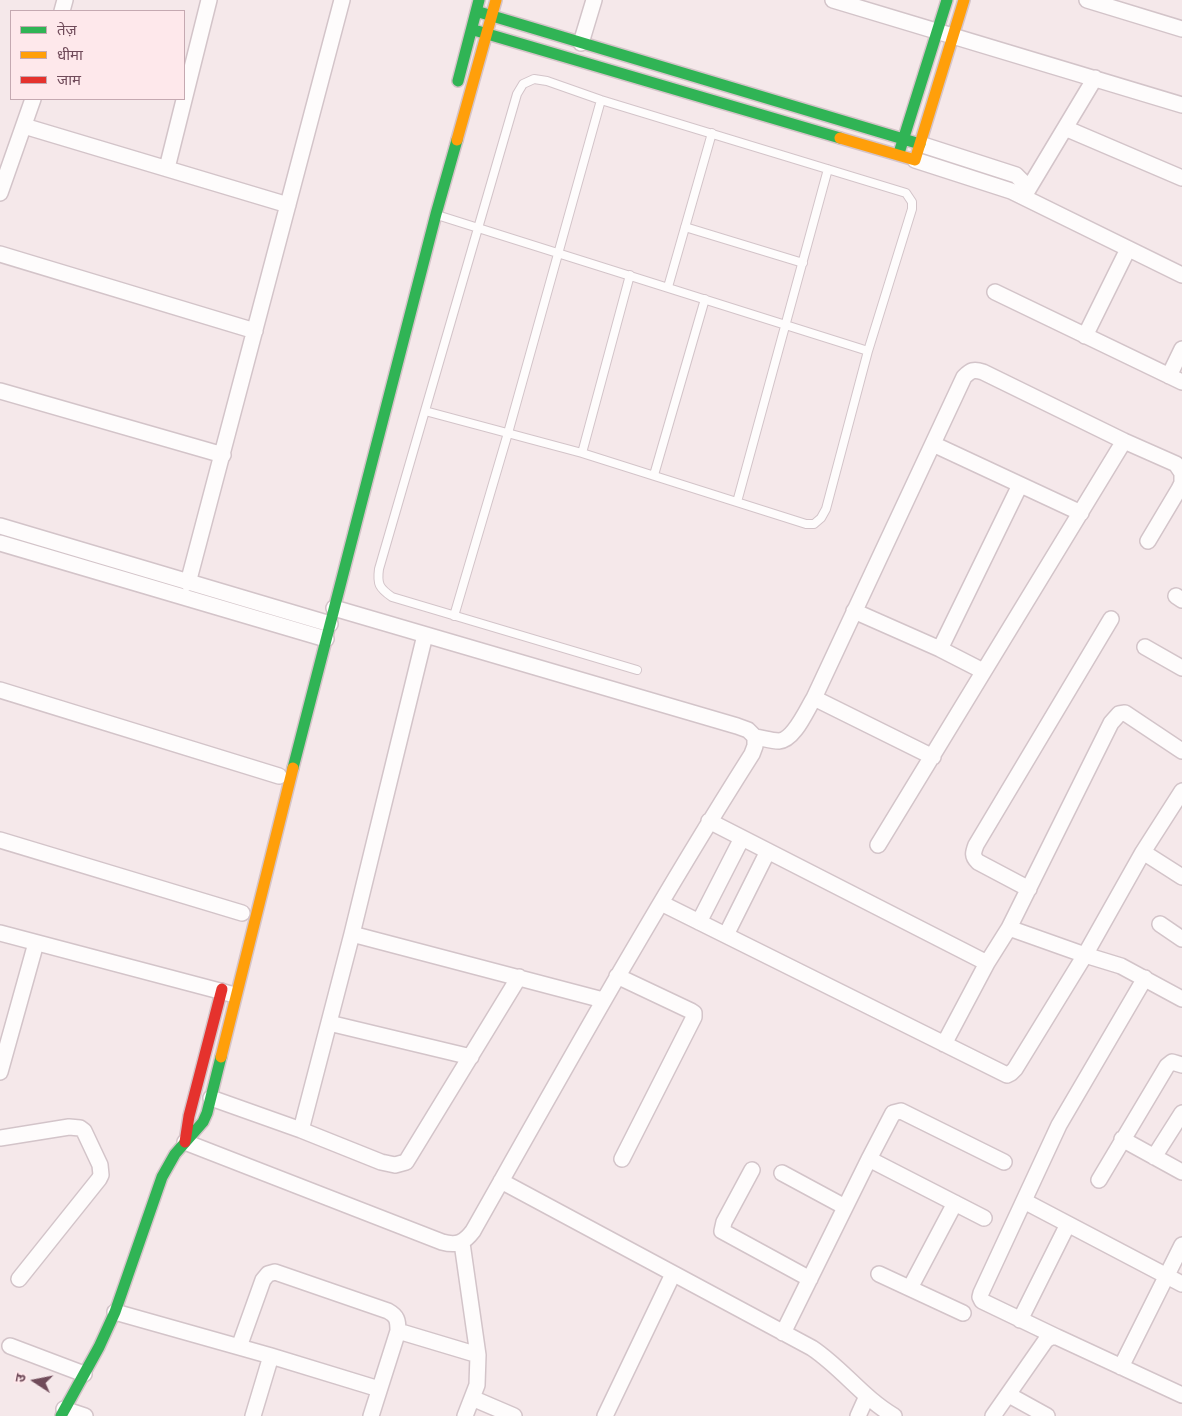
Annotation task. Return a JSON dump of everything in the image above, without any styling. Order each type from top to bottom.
[{"type":"street","points":[[185,96],[209,0]]},
{"type":"street","points":[[188,583],[342,0]]},
{"type":"street","points":[[185,1142],[189,1116],[228,993],[323,626],[496,0]]},
{"type":"street","points":[[581,42],[594,0]]},
{"type":"street","points":[[833,0],[1182,105]]},
{"type":"street","points":[[898,155],[947,0]]},
{"type":"street","points":[[914,160],[964,0]]},
{"type":"street","points":[[1087,0],[1182,29]]},
{"type":"street","points":[[454,95],[478,6],[492,16],[920,144],[1016,175],[1024,183],[1026,196]]},
{"type":"street","points":[[472,29],[898,155],[1026,196],[1182,275]]},
{"type":"street","points":[[1026,196],[1095,78]]},
{"type":"street","points":[[0,193],[33,100]]},
{"type":"street","points":[[167,168],[184,100]]},
{"type":"street","points":[[24,126],[288,205]]},
{"type":"street","points":[[1065,128],[1182,178]]},
{"type":"street","points":[[1085,336],[1128,249]]},
{"type":"street","points":[[0,254],[255,331]]},
{"type":"street","points":[[995,292],[1175,379],[1182,349]]},
{"type":"street","points":[[0,543],[323,626],[425,635],[737,726],[748,730],[755,736],[778,741],[785,740],[795,729],[814,698],[964,377],[970,371],[976,369],[1124,441],[1176,464],[1182,473],[1182,483],[1148,541]]},
{"type":"street","points":[[0,391],[223,455]]},
{"type":"street","points":[[878,845],[934,757],[983,671],[1124,441]]},
{"type":"street","points":[[933,444],[1081,513]]},
{"type":"street","points":[[940,649],[1020,485]]},
{"type":"street","points":[[0,526],[323,626]]},
{"type":"street","points":[[854,611],[940,649],[983,671]]},
{"type":"street","points":[[1029,889],[978,862],[972,853],[1111,619]]},
{"type":"street","points":[[301,1130],[352,934],[425,635]]},
{"type":"street","points":[[1145,646],[1182,668]]},
{"type":"street","points":[[0,690],[279,774]]},
{"type":"street","points":[[814,698],[934,757]]},
{"type":"street","points":[[944,1044],[1009,928],[1111,723],[1118,714],[1125,713],[1182,751]]},
{"type":"street","points":[[185,1142],[442,1242],[454,1245],[462,1243],[473,1230],[617,976],[709,821],[752,754],[755,746],[755,736]]},
{"type":"street","points":[[661,903],[1007,1075],[1011,1074],[1085,955],[1143,852],[1182,791]]},
{"type":"street","points":[[709,821],[988,963]]},
{"type":"street","points":[[699,922],[742,838]]},
{"type":"street","points":[[0,840],[242,912]]},
{"type":"street","points":[[726,935],[768,851]]},
{"type":"street","points":[[1143,852],[1182,877]]},
{"type":"street","points":[[1160,924],[1182,939]]},
{"type":"street","points":[[1009,928],[1085,955],[1110,961],[1181,997]]},
{"type":"street","points":[[0,933],[228,993]]},
{"type":"street","points":[[352,934],[603,1000]]},
{"type":"street","points":[[0,1072],[36,943]]},
{"type":"street","points":[[85,1416],[62,1412],[84,1374],[115,1312],[162,1177],[169,1163],[203,1122],[211,1098],[228,993],[226,974]]},
{"type":"street","points":[[617,976],[694,1013],[694,1017],[622,1159]]},
{"type":"street","points":[[211,1098],[301,1130],[381,1162],[395,1165],[406,1162],[519,977]]},
{"type":"street","points":[[1145,978],[1059,1125],[980,1297],[982,1302],[1182,1395]]},
{"type":"street","points":[[329,1024],[470,1056]]},
{"type":"street","points":[[1099,1180],[1167,1066],[1172,1062],[1182,1065]]},
{"type":"street","points":[[783,1333],[893,1113],[901,1111],[1004,1162]]},
{"type":"street","points":[[1154,1157],[1182,1113]]},
{"type":"street","points":[[0,1138],[69,1127],[80,1128],[84,1131],[101,1170],[99,1179],[19,1279]]},
{"type":"street","points":[[1122,1139],[1182,1172]]},
{"type":"street","points":[[869,1159],[984,1218]]},
{"type":"street","points":[[752,1170],[724,1222],[722,1232],[810,1279]]},
{"type":"street","points":[[782,1173],[845,1207]]},
{"type":"street","points":[[501,1181],[822,1355],[877,1406],[894,1416]]},
{"type":"street","points":[[1024,1201],[1182,1284]]},
{"type":"street","points":[[910,1288],[955,1203]]},
{"type":"street","points":[[1020,1320],[1068,1224]]},
{"type":"street","points":[[462,1243],[478,1355],[477,1384],[465,1416]]},
{"type":"street","points":[[1120,1367],[1182,1245]]},
{"type":"street","points":[[239,1347],[263,1280],[268,1274],[275,1272],[388,1310],[398,1320],[398,1331],[371,1416]]},
{"type":"street","points":[[605,1416],[674,1274]]},
{"type":"street","points":[[879,1274],[963,1313]]},
{"type":"street","points":[[115,1312],[271,1356],[379,1390]]},
{"type":"street","points":[[398,1331],[478,1355]]},
{"type":"street","points":[[993,1416],[1046,1340],[1051,1337],[1057,1337]]},
{"type":"street","points":[[10,1346],[84,1374]]},
{"type":"street","points":[[253,1416],[271,1356]]},
{"type":"street","points":[[1009,1395],[1047,1416]]},
{"type":"street","points":[[858,1416],[866,1396]]},
{"type":"street","points":[[472,1398],[514,1416]]},
{"type":"lane","points":[[425,411],[582,453],[806,524],[814,524],[821,518],[826,508],[868,350],[912,209],[912,202],[906,193],[601,100],[547,81],[534,79],[523,84],[517,94],[382,559],[377,580],[382,590],[392,597],[637,670]]},
{"type":"lane","points":[[454,616],[508,433],[601,100]]},
{"type":"lane","points":[[668,287],[712,134]]},
{"type":"lane","points":[[736,502],[828,169]]},
{"type":"lane","points":[[436,214],[868,350]]},
{"type":"lane","points":[[685,227],[803,263]]},
{"type":"lane","points":[[582,453],[630,275]]},
{"type":"lane","points":[[654,475],[705,299]]},
{"type":"traffic: fast","points":[[458,81],[479,0]]},
{"type":"traffic: fast","points":[[899,153],[947,0]]},
{"type":"traffic: fast","points":[[479,12],[920,144]]},
{"type":"traffic: fast","points":[[474,30],[840,138]]},
{"type":"traffic: fast","points":[[293,768],[436,214],[457,140]]},
{"type":"traffic: fast","points":[[61,1416],[99,1347],[115,1312],[162,1177],[175,1154],[203,1122],[221,1057]]},
{"type":"traffic: slow","points":[[457,140],[496,0]]},
{"type":"traffic: slow","points":[[840,138],[915,160],[964,0]]},
{"type":"traffic: slow","points":[[221,1057],[293,768]]},
{"type":"traffic: jam","points":[[185,1142],[189,1116],[222,989]]}]
